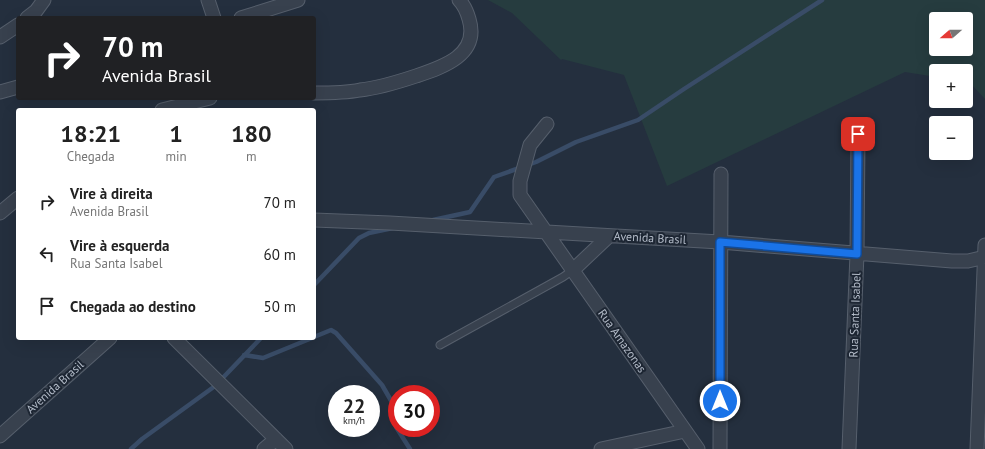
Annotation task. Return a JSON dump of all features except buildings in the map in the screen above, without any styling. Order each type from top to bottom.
[{"type":"street","points":[[29,16],[36,11],[44,0]]},
{"type":"street","points":[[208,0],[213,16]]},
{"type":"street","points":[[247,16],[298,0]]},
{"type":"street","points":[[316,93],[360,90],[401,81],[443,67],[452,62],[464,51],[471,39],[471,25],[459,0]]},
{"type":"street","points":[[0,37],[16,26]]},
{"type":"street","points":[[0,92],[16,88]]},
{"type":"street","points":[[170,108],[202,100]]},
{"type":"street","name":"Rua Amazonas","points":[[547,124],[530,145],[520,181],[520,195],[698,449]]},
{"type":"street","name":"Rua Santa Isabel","points":[[849,449],[857,254],[858,134]]},
{"type":"street","points":[[720,449],[721,174]]},
{"type":"street","points":[[0,213],[16,200]]},
{"type":"street","name":"Avenida Brasil","points":[[316,220],[720,242],[952,261],[968,261],[985,253]]},
{"type":"street","points":[[572,270],[609,236]]},
{"type":"street","points":[[977,449],[985,253]]},
{"type":"street","name":"Avenida Brasil","points":[[0,436],[108,340]]},
{"type":"street","points":[[176,340],[286,449]]},
{"type":"street","points":[[601,449],[685,431]]},
{"type":"street","points":[[264,449],[276,439]]},
{"type":"lane","points":[[440,346],[563,277],[572,270]]},
{"type":"green space","points":[[488,0],[985,0],[985,99],[973,86],[973,64],[929,64],[929,76],[905,72],[667,186],[624,75],[562,59],[561,60],[512,13]]},
{"type":"waterway","points":[[433,220],[470,212],[494,177],[536,162],[576,142],[638,120],[822,0]]},
{"type":"waterway","points":[[316,283],[359,238],[369,233],[393,228]]},
{"type":"waterway","points":[[316,336],[331,330],[336,333],[382,385],[393,404],[396,427],[410,449]]},
{"type":"waterway","points":[[131,449],[142,439],[215,386],[259,340]]},
{"type":"waterway","points":[[244,355],[263,358],[307,340]]},
{"type":"route","points":[[720,401],[720,242],[857,254],[858,134]]}]
